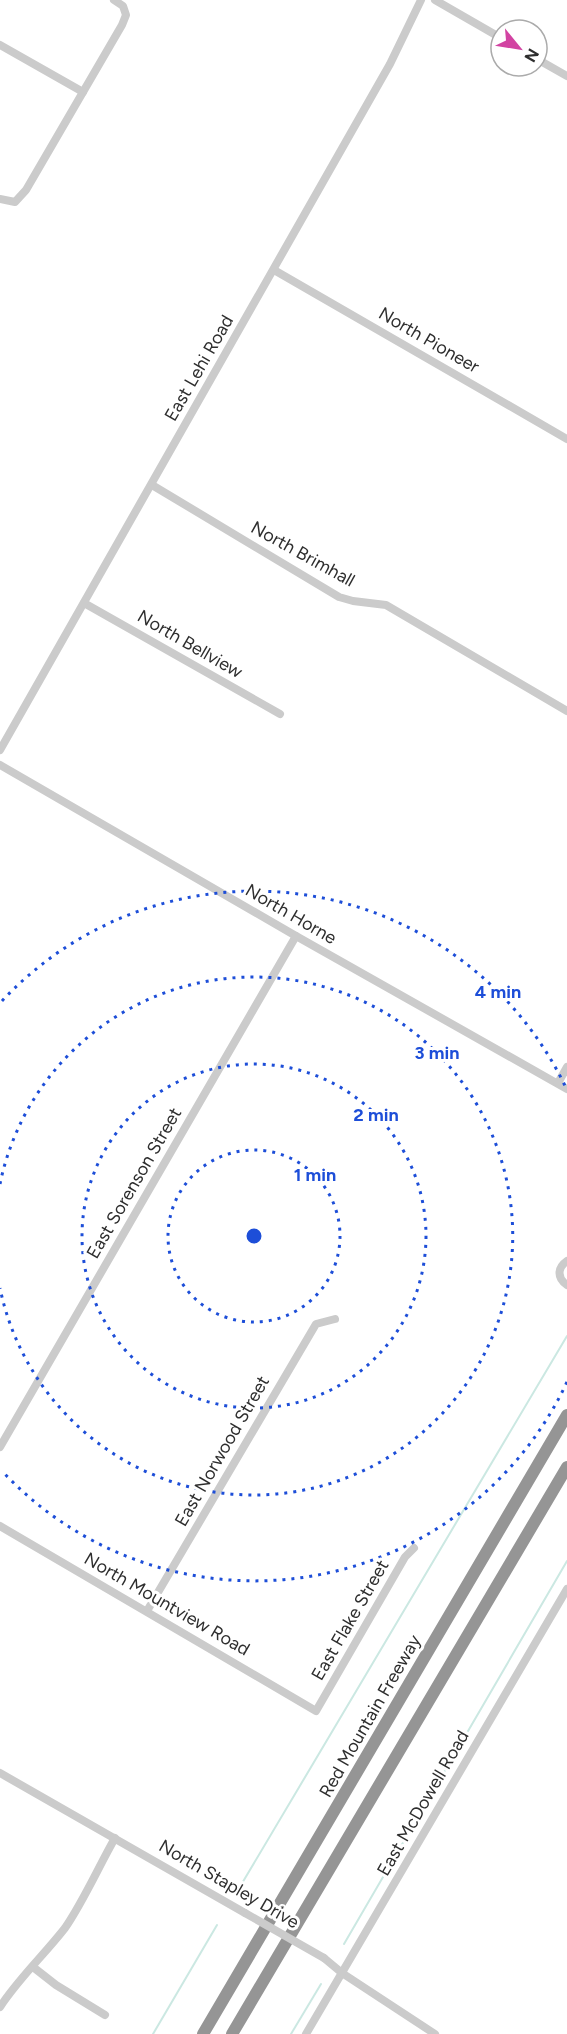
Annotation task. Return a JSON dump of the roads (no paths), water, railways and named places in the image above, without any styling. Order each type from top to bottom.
[{"type":"highway","name":"Red Mountain Freeway","points":[[203,2034],[567,1415]]},
{"type":"highway","points":[[232,2034],[567,1467]]},
{"type":"street","points":[[0,199],[15,202],[26,190],[122,25],[126,15],[123,6],[114,0]]},
{"type":"street","name":"East Lehi Road","points":[[0,750],[399,48],[421,0]]},
{"type":"street","points":[[435,0],[489,31]]},
{"type":"street","points":[[0,45],[83,92]]},
{"type":"street","points":[[549,66],[567,76]]},
{"type":"street","name":"North Pioneer","points":[[274,270],[567,439]]},
{"type":"street","name":"North Brimhall","points":[[152,485],[339,597],[386,605],[567,711]]},
{"type":"street","name":"North Bellview","points":[[84,603],[280,714]]},
{"type":"street","name":"North Horne","points":[[0,765],[567,1089]]},
{"type":"street","name":"East Sorenson Street","points":[[0,1447],[296,936]]},
{"type":"street","points":[[558,1083],[567,1067]]},
{"type":"street","points":[[567,1261],[561,1267],[559,1274],[561,1280],[567,1285]]},
{"type":"street","name":"East Norwood Street","points":[[147,1611],[316,1324],[335,1319]]},
{"type":"street","name":"North Mountview Road","points":[[0,1526],[316,1711]]},
{"type":"street","name":"East Flake Street","points":[[316,1711],[405,1557],[414,1548]]},
{"type":"street","name":"East McDowell Road","points":[[306,2034],[567,1589]]},
{"type":"street","name":"North Stapley Drive","points":[[0,1773],[324,1958],[342,1973],[435,2034]]},
{"type":"street","points":[[0,2007],[66,1925],[115,1838]]},
{"type":"street","points":[[33,1967],[56,1985],[105,2015]]},
{"type":"waterway","points":[[241,1885],[567,1336]]},
{"type":"waterway","points":[[344,1944],[567,1561]]},
{"type":"waterway","points":[[153,2034],[217,1925]]},
{"type":"waterway","points":[[291,2034],[321,1984]]}]
